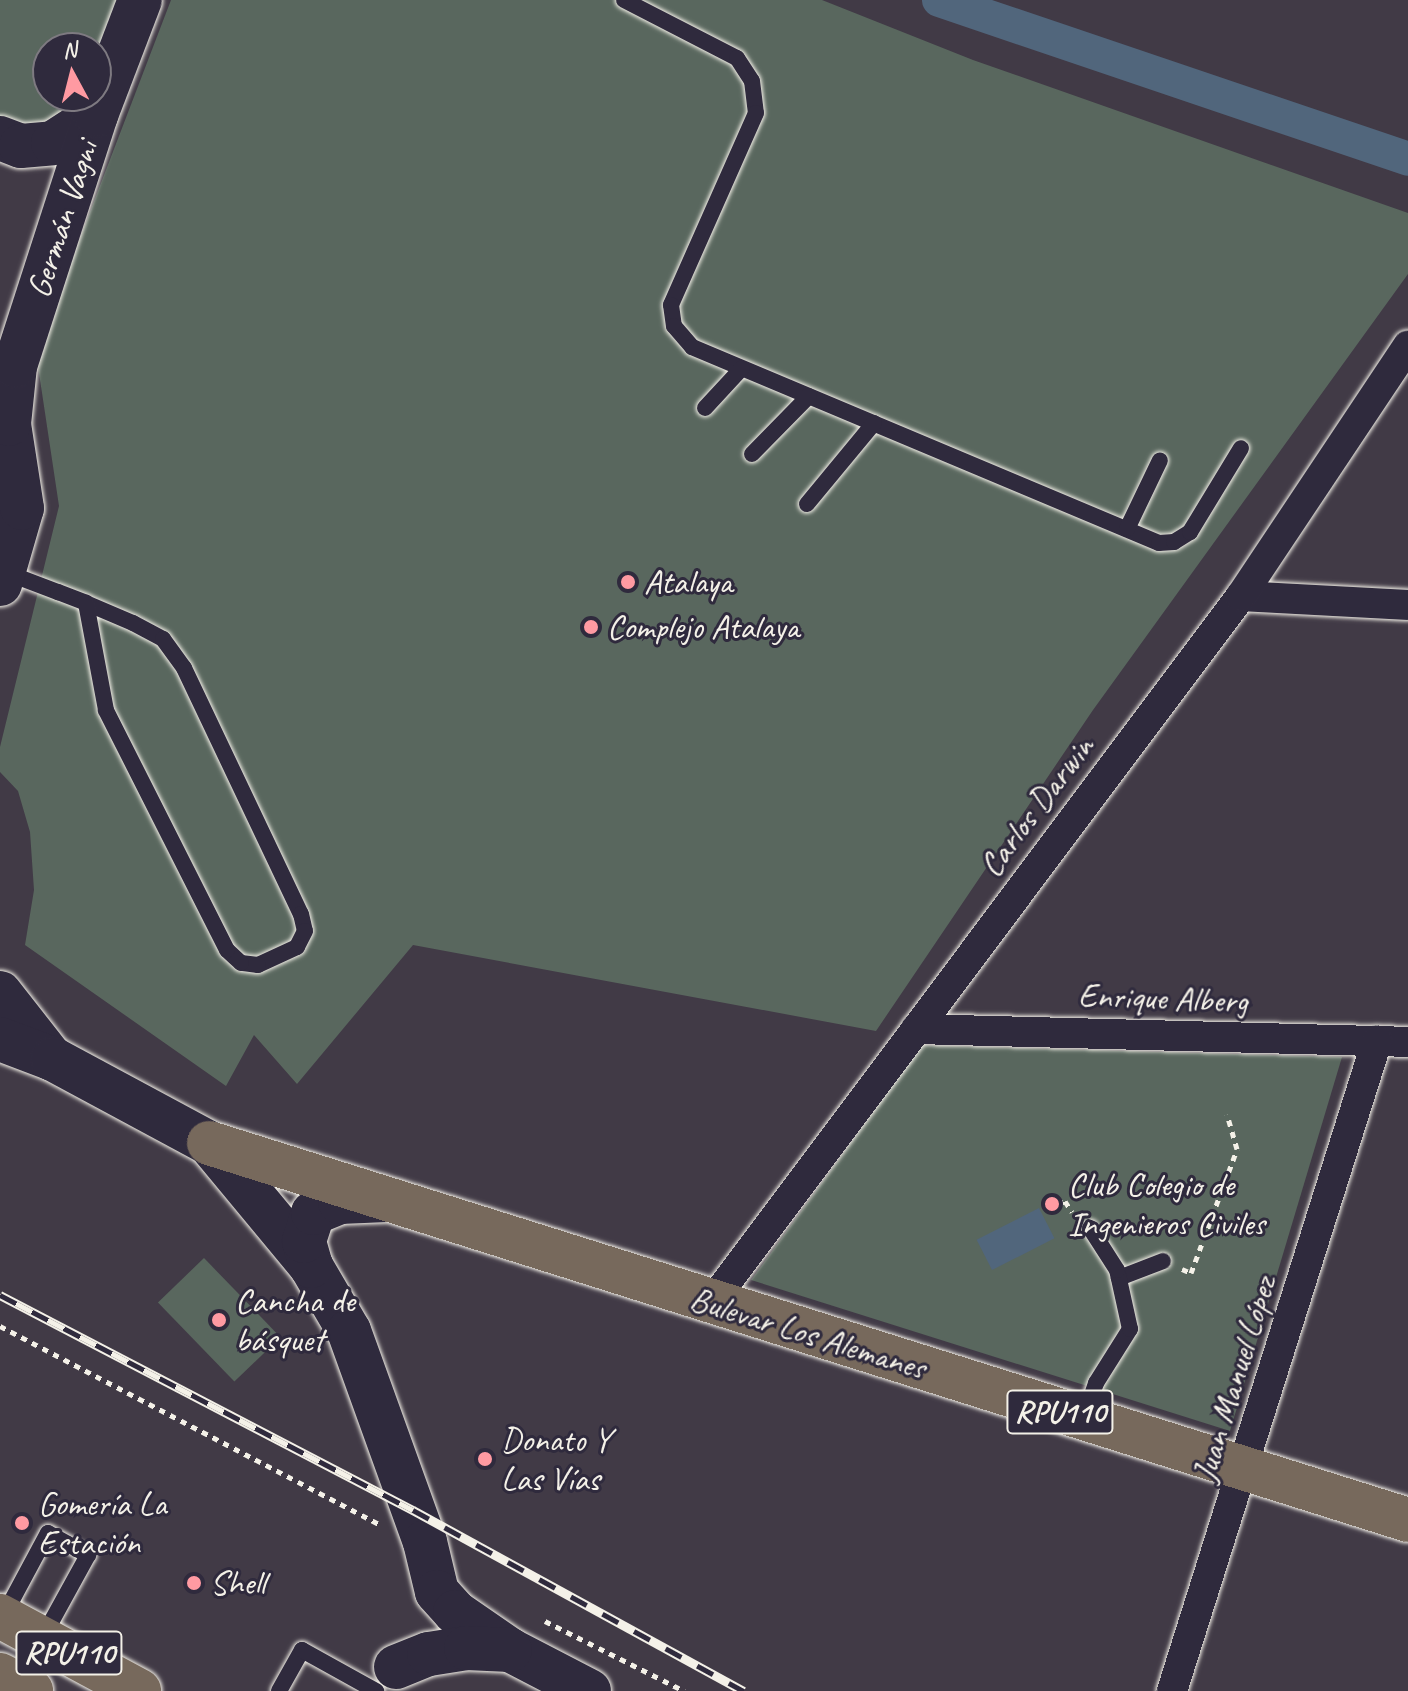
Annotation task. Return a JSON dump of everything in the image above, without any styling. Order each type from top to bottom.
[{"type":"main road","name":"Germán Vagni","points":[[2,578],[22,508],[8,396],[96,115],[140,0]]},
{"type":"main road","points":[[0,138],[21,146],[53,143],[96,115]]},
{"type":"main road","points":[[0,993],[53,1059]]},
{"type":"main road","points":[[0,1039],[53,1059],[209,1143],[311,1266],[364,1365],[425,1542],[437,1592],[455,1612],[510,1650],[589,1691]]},
{"type":"main road","name":"Bulevar Los Alemanes","points":[[209,1143],[1408,1520]]},
{"type":"main road","points":[[311,1266],[304,1241],[313,1213],[340,1202],[387,1200]]},
{"type":"main road","points":[[385,1683],[437,1592]]},
{"type":"main road","name":"RPU110","points":[[1,1617],[139,1691]]},
{"type":"main road","points":[[385,1683],[466,1648],[510,1650]]},
{"type":"main road","name":"RPU110","points":[[0,1675],[31,1691]]},
{"type":"street","name":"Carlos Darwin","points":[[711,1303],[1241,596],[1408,346]]},
{"type":"street","points":[[1241,596],[1408,605]]},
{"type":"street","name":"Enrique Alberg","points":[[916,1029],[1408,1042]]},
{"type":"street","name":"Juan Manuel López","points":[[1172,1691],[1246,1470],[1377,1041]]},
{"type":"lane","points":[[624,0],[737,58],[752,81],[756,113],[671,305],[674,326],[692,347],[1159,543],[1174,542],[1190,532],[1241,448]]},
{"type":"lane","points":[[705,408],[742,368]]},
{"type":"lane","points":[[752,454],[809,396]]},
{"type":"lane","points":[[807,504],[874,423]]},
{"type":"lane","points":[[1127,529],[1160,460]]},
{"type":"lane","points":[[2,578],[86,603],[163,639],[184,668],[301,914],[305,931],[297,947],[258,965],[241,963],[227,950],[106,710],[86,603]]},
{"type":"lane","points":[[1084,1419],[1096,1383],[1130,1329],[1119,1278],[1090,1228]]},
{"type":"lane","points":[[1119,1278],[1163,1261]]},
{"type":"lane","points":[[1,1617],[48,1533],[88,1555],[42,1638]]},
{"type":"lane","points":[[279,1691],[302,1650],[385,1683]]},
{"type":"path","points":[[1163,1261],[1191,1273],[1237,1149],[1227,1114]]},
{"type":"path","points":[[0,1326],[377,1523],[425,1542]]},
{"type":"path","points":[[541,1619],[684,1691]]},
{"type":"shaded area","points":[[0,0],[122,0],[110,32],[32,32],[32,112],[78,112],[70,127],[0,127]]},
{"type":"shaded area","name":"Complejo Atalaya","points":[[171,0],[822,0],[973,60],[1408,213],[1408,274],[1093,710],[876,1031],[413,945],[297,1084],[254,1035],[226,1086],[25,945],[34,890],[30,832],[18,791],[0,772],[0,747],[59,506],[36,353]]},
{"type":"shaded area","name":"Club Colegio de Ingenieros Civiles","points":[[922,1045],[1342,1057],[1230,1431],[751,1280]]},
{"type":"shaded area","name":"Cancha de básquet","points":[[204,1258],[280,1337],[234,1382],[158,1302]]},
{"type":"water","points":[[1039,1208],[1054,1238],[992,1270],[977,1240]]},
{"type":"waterway","points":[[939,0],[1408,159]]},
{"type":"railway","points":[[0,1295],[413,1510],[744,1691]]},
{"type":"place","name":"Atalaya","points":[[628,582]]},
{"type":"place","name":"Complejo Atalaya","points":[[591,627]]},
{"type":"place","name":"Club Colegio de Ingenieros Civiles","points":[[1052,1204]]},
{"type":"place","name":"Cancha de básquet","points":[[219,1320]]},
{"type":"place","name":"Donato Y Las Vías","points":[[485,1459]]},
{"type":"place","name":"Gomería La Estación","points":[[22,1523]]},
{"type":"place","name":"Shell","points":[[194,1583]]}]
